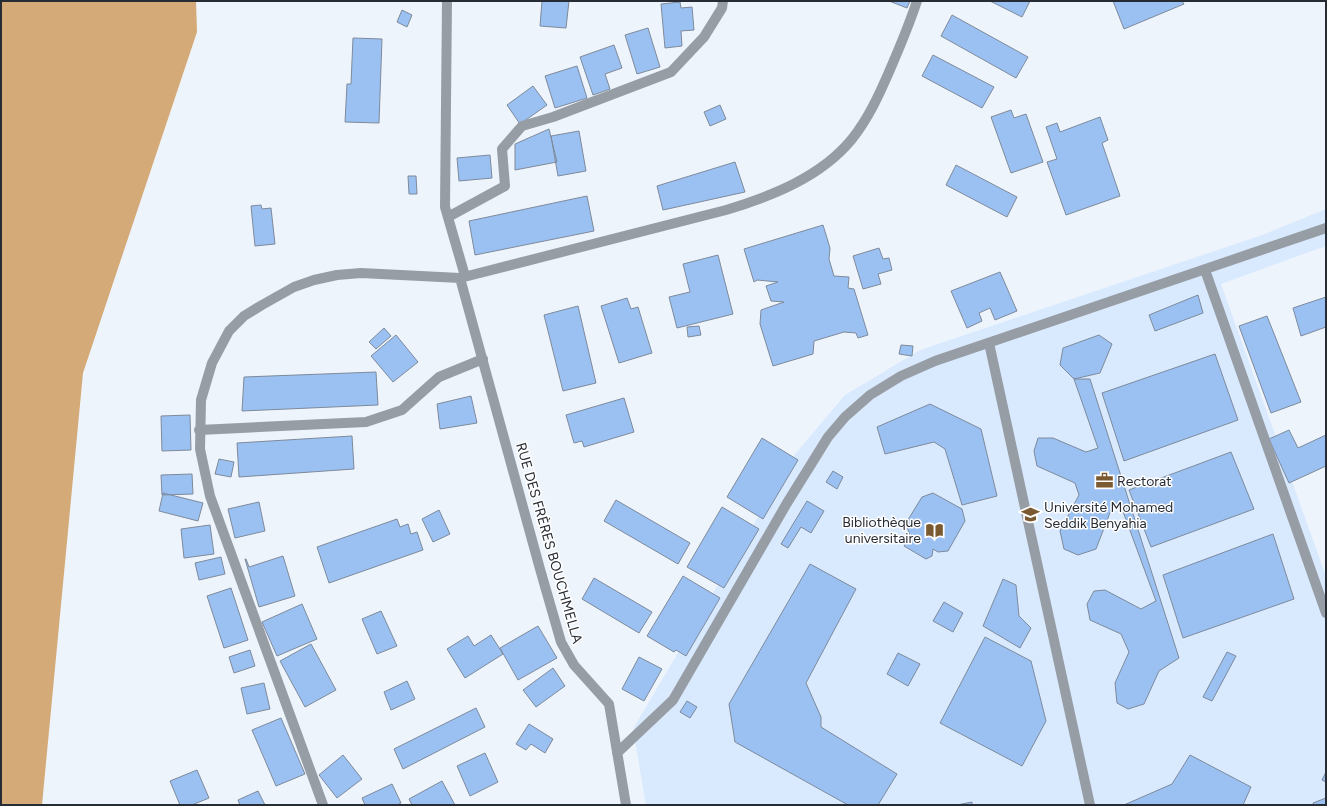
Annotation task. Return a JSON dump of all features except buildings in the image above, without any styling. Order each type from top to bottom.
[{"type":"street","name":"RUE DES FRÈRES BOUCHMELLA","points":[[447,1],[445,207],[482,359],[561,642],[577,669],[609,704],[626,805]]},
{"type":"street","points":[[448,217],[505,186],[502,149],[522,126],[553,117],[671,72],[704,37],[722,8],[723,1]]},
{"type":"street","points":[[323,805],[210,496],[200,449],[199,430],[201,400],[212,363],[229,331],[244,316],[262,305],[294,287],[314,280],[337,275],[361,273],[463,277],[733,208],[779,192],[804,179],[837,154],[846,146],[859,130],[881,90],[917,1]]},
{"type":"street","points":[[617,753],[672,700],[787,503],[828,437],[863,399],[901,376],[935,361],[1326,228]]},
{"type":"street","points":[[1205,270],[1322,589],[1326,613]]},
{"type":"street","points":[[989,343],[1090,805]]},
{"type":"street","points":[[199,430],[366,422],[402,410],[439,377],[482,359]]},
{"type":"shaded area","points":[[1,1],[196,1],[197,32],[83,373],[42,805],[1,805]]},
{"type":"shaded area","name":"Université Mohamed Seddik Benyahia","points":[[1326,209],[1326,246],[1221,284],[1326,576],[1326,805],[646,805],[633,729],[795,454],[845,395],[920,350],[1262,235]]},
{"type":"place","name":"Rectorat","points":[[1104,481]]},
{"type":"place","name":"Université Mohamed Seddik Benyahia","points":[[1031,515]]},
{"type":"place","name":"Bibliothèque universitaire","points":[[934,530]]}]
